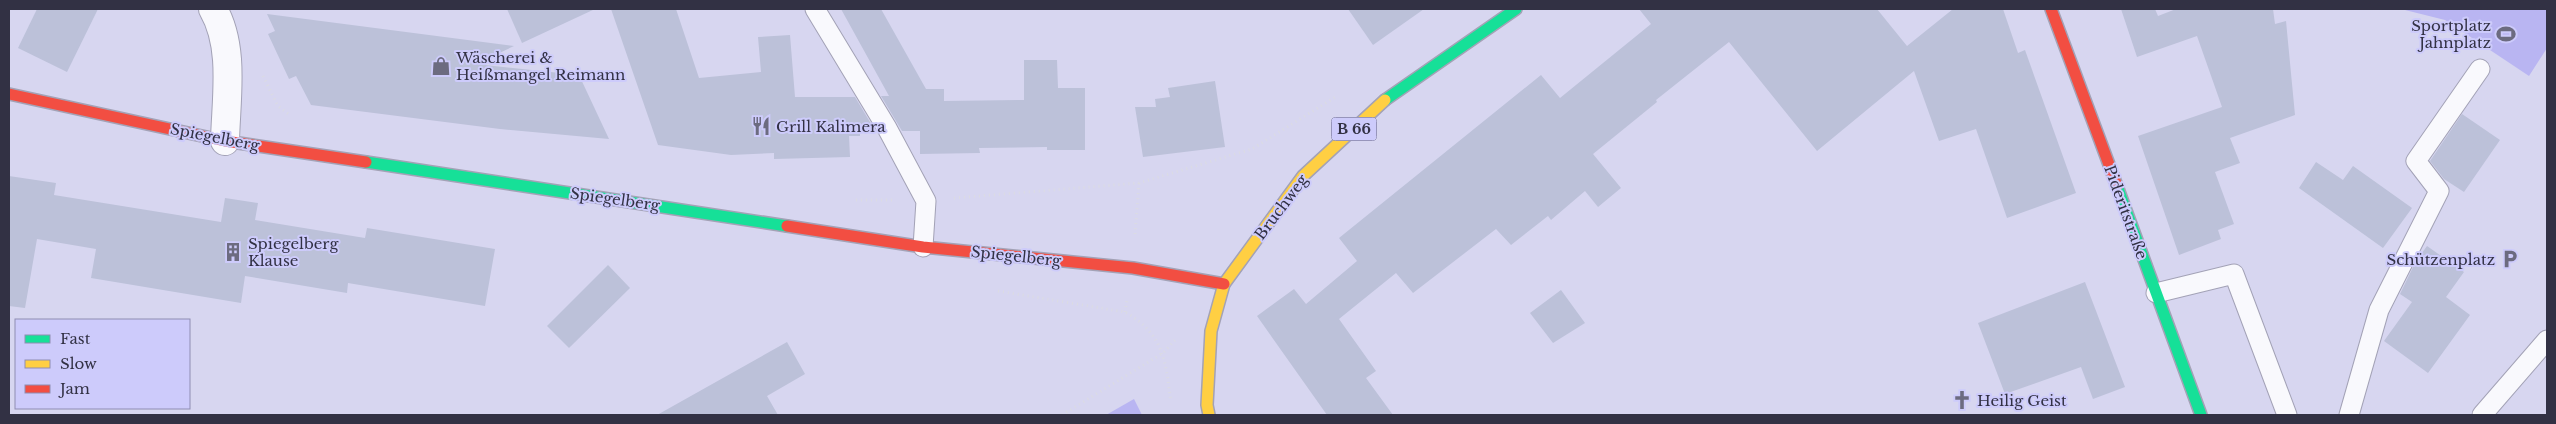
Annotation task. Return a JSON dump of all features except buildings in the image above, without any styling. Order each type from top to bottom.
[{"type":"street","points":[[213,9],[218,18],[227,47],[225,141]]},
{"type":"street","name":"Bruchweg","points":[[1208,410],[1212,331],[1224,284],[1303,176],[1389,96],[1516,9]]},
{"type":"street","name":"Pideritstraße","points":[[2051,9],[2202,415]]},
{"type":"street","name":"Spiegelberg","points":[[9,94],[225,141],[923,247],[1133,268],[1224,284]]},
{"type":"lane","points":[[815,9],[887,128],[926,201],[923,247]]},
{"type":"lane","points":[[2349,415],[2379,310],[2439,191],[2416,160],[2480,69]]},
{"type":"lane","points":[[2156,293],[2234,274],[2287,415]]},
{"type":"lane","points":[[2482,415],[2547,340]]},
{"type":"path","points":[[261,72],[278,106],[297,122]]},
{"type":"path","points":[[850,200],[926,201],[1139,183],[1252,149],[1340,94]]},
{"type":"path","points":[[1062,415],[1164,354],[1172,406]]},
{"type":"shaded area","name":"Sportplatz Jahnplatz","points":[[2401,9],[2547,9],[2547,48],[2529,76],[2445,20]]},
{"type":"shaded area","points":[[1134,399],[1142,415],[1106,415]]},
{"type":"traffic: fast","points":[[1385,100],[1516,9]]},
{"type":"traffic: fast","points":[[366,162],[787,226]]},
{"type":"traffic: fast","points":[[2117,186],[2201,415]]},
{"type":"traffic: slow","points":[[1209,415],[1207,405],[1211,331],[1224,284],[1303,176],[1385,100]]},
{"type":"traffic: jam","points":[[2051,9],[2117,186]]},
{"type":"traffic: jam","points":[[9,94],[225,141],[366,162]]},
{"type":"traffic: jam","points":[[787,226],[923,247],[1133,268],[1224,284]]},
{"type":"place","name":"Sportplatz Jahnplatz","points":[[2506,34]]},
{"type":"place","name":"Wäscherei & Heißmangel Reimann","points":[[441,66]]},
{"type":"place","name":"Grill Kalimera","points":[[761,126]]},
{"type":"place","name":"Spiegelberg Klause","points":[[233,252]]},
{"type":"place","name":"Schützenplatz","points":[[2510,259]]},
{"type":"place","name":"Heilig Geist","points":[[1962,400]]}]
